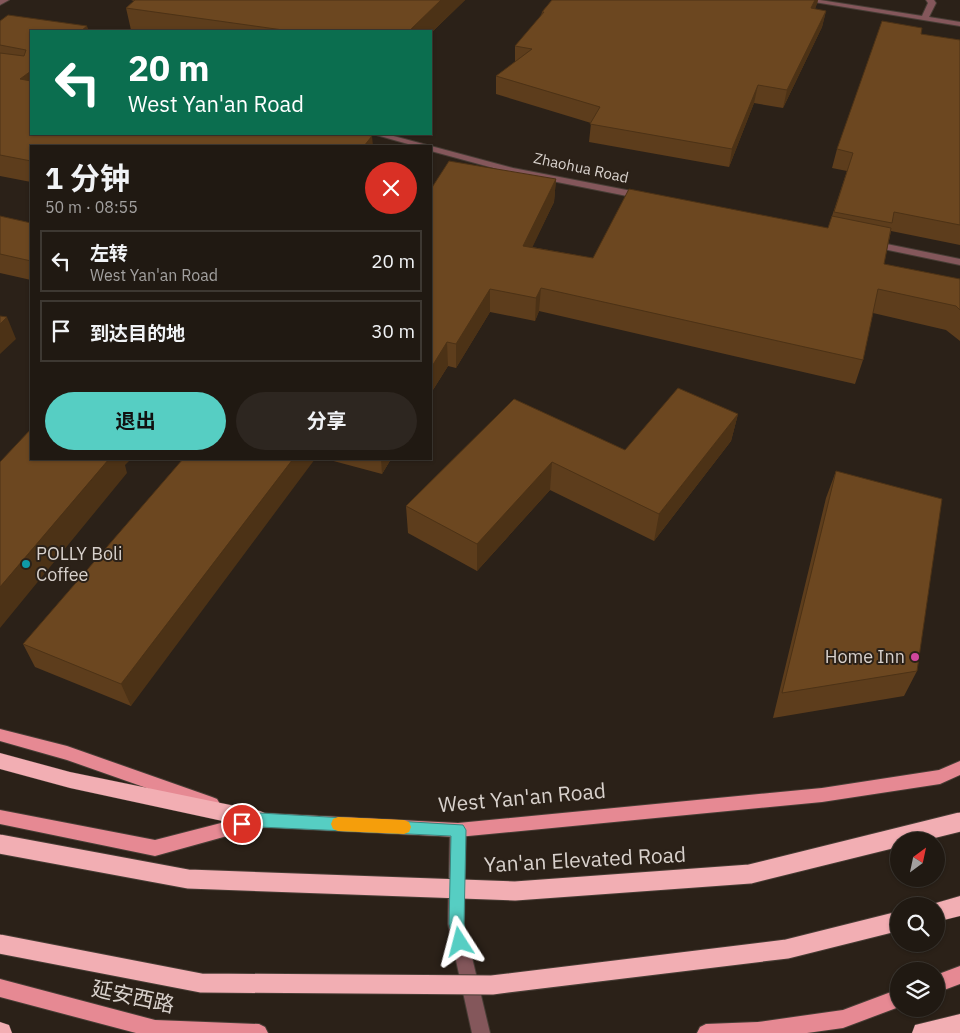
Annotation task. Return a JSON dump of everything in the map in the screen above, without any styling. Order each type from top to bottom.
[{"type":"highway","points":[[0,761],[70,780],[260,820]]},
{"type":"highway","name":"Yan'an Elevated Road","points":[[0,844],[188,878],[516,891],[750,874],[960,822]]},
{"type":"highway","points":[[945,910],[960,906]]},
{"type":"highway","points":[[0,944],[201,984],[492,985],[786,948],[890,923]]},
{"type":"highway","points":[[924,1033],[960,1024]]},
{"type":"main road","points":[[0,735],[67,753],[260,820]]},
{"type":"main road","name":"West Yan'an Road","points":[[0,817],[155,848],[260,820],[458,830],[822,795],[940,777],[960,768]]},
{"type":"main road","points":[[945,981],[960,975]]},
{"type":"main road","name":"延安西路","points":[[0,988],[155,1029],[259,1033]]},
{"type":"main road","points":[[706,1033],[758,1031],[843,1018],[890,1001]]},
{"type":"street","points":[[0,3],[5,0]]},
{"type":"street","points":[[806,0],[960,24]]},
{"type":"street","points":[[925,18],[932,4],[930,0]]},
{"type":"street","points":[[381,135],[420,145]]},
{"type":"street","name":"Zhaohua Road","points":[[432,148],[512,170],[648,198]]},
{"type":"street","points":[[863,242],[960,262]]},
{"type":"street","points":[[458,830],[456,924],[481,1033]]},
{"type":"building","points":[[135,0],[441,0],[410,30],[283,30],[126,8]]},
{"type":"building","points":[[552,0],[815,0],[811,8],[826,11],[787,90],[758,85],[732,149],[590,124],[600,107],[496,76],[532,49],[515,46]]},
{"type":"building","points":[[8,15],[87,26],[82,30],[30,30],[30,72],[20,79],[30,81],[30,135],[372,136],[365,145],[30,145],[30,161],[0,155],[0,53],[24,56],[26,50],[0,45],[0,21]]},
{"type":"building","points":[[882,21],[922,28],[921,34],[960,40],[960,225],[894,212],[892,223],[834,212],[853,153],[837,149]]},
{"type":"building","points":[[449,161],[556,179],[523,246],[593,258],[629,189],[828,228],[832,216],[891,228],[884,264],[960,279],[960,310],[956,306],[878,289],[863,360],[541,288],[536,298],[490,289],[456,344],[447,342],[432,366],[432,187]]},
{"type":"building","points":[[0,216],[30,223],[30,261],[0,254]]},
{"type":"building","points":[[0,316],[7,317],[0,324]]},
{"type":"building","points":[[678,388],[738,414],[659,514],[552,462],[477,544],[406,506],[514,399],[625,450]]},
{"type":"building","points":[[30,430],[30,460],[108,460],[0,587],[0,462]]},
{"type":"building","points":[[182,460],[292,460],[121,684],[23,644]]},
{"type":"building","points":[[836,471],[942,499],[917,671],[782,693]]},
{"type":"slow traffic","points":[[338,824],[404,827]]},
{"type":"place","name":"POLLY Boli Coffee","points":[[26,564]]},
{"type":"place","name":"Home Inn","points":[[915,657]]},
{"type":"route","points":[[242,824],[260,820],[458,830],[456,924],[460,942]]}]
